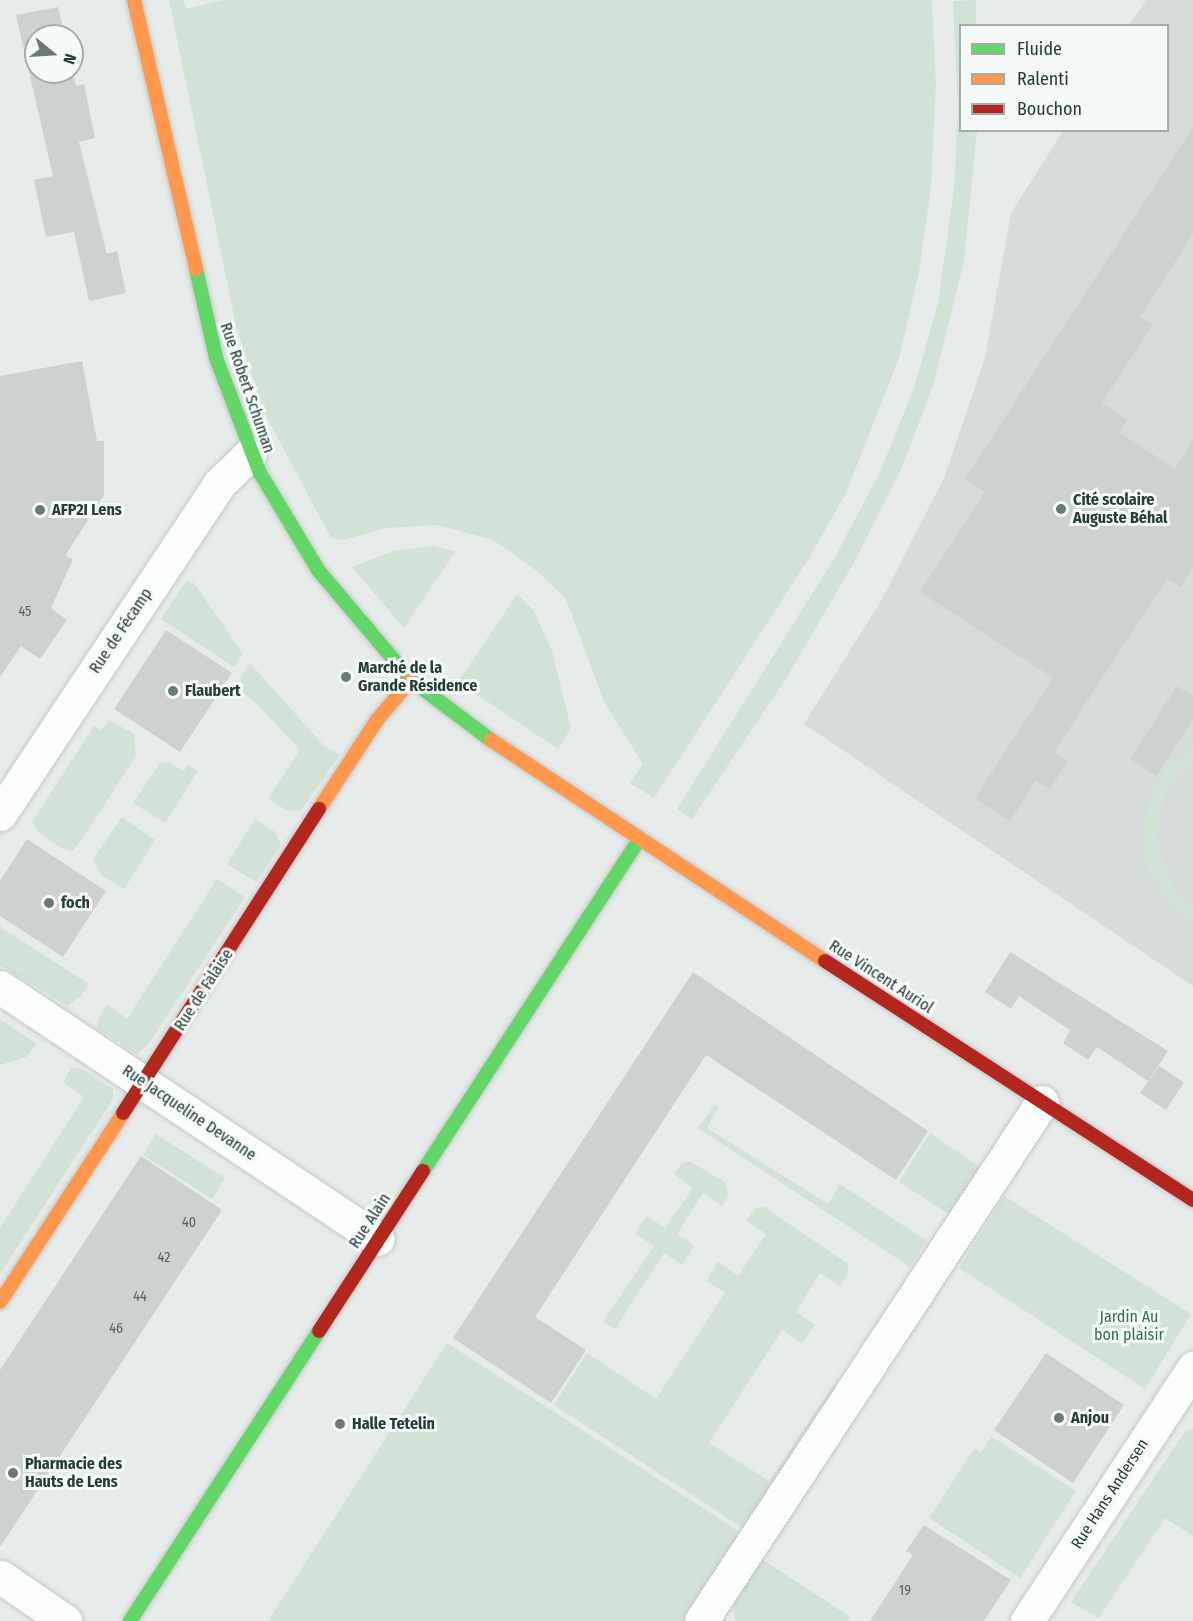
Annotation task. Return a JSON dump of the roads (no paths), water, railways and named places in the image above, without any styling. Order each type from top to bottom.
[{"type":"street","name":"Rue Robert Schuman","points":[[134,0],[208,326],[250,454],[318,570],[411,680],[551,781]]},
{"type":"street","name":"Rue de Fécamp","points":[[0,814],[214,491],[250,454]]},
{"type":"street","name":"Rue de Falaise","points":[[0,1302],[377,720],[411,680]]},
{"type":"street","name":"Rue Vincent Auriol","points":[[551,781],[1193,1200]]},
{"type":"street","name":"Rue Alain","points":[[130,1621],[639,840]]},
{"type":"street","name":"Rue Jacqueline Devanne","points":[[0,987],[378,1239]]},
{"type":"street","points":[[701,1621],[1042,1102]]},
{"type":"street","name":"Rue Hans Andersen","points":[[1027,1621],[1193,1368]]},
{"type":"street","points":[[1,1577],[65,1621]]},
{"type":"place","name":"Cité scolaire Auguste Béhal","points":[[1061,509]]},
{"type":"place","name":"AFP2I Lens","points":[[40,510]]},
{"type":"place","name":"Marché de la Grande Résidence","points":[[346,677]]},
{"type":"place","name":"Flaubert","points":[[173,691]]},
{"type":"place","name":"foch","points":[[49,903]]},
{"type":"place","name":"Anjou","points":[[1059,1418]]},
{"type":"place","name":"Halle Tetelin","points":[[340,1424]]},
{"type":"place","name":"Pharmacie des Hauts de Lens","points":[[13,1473]]},
{"type":"park label","name":"Jardin Au bon plaisir","points":[[1129,1326]]}]
